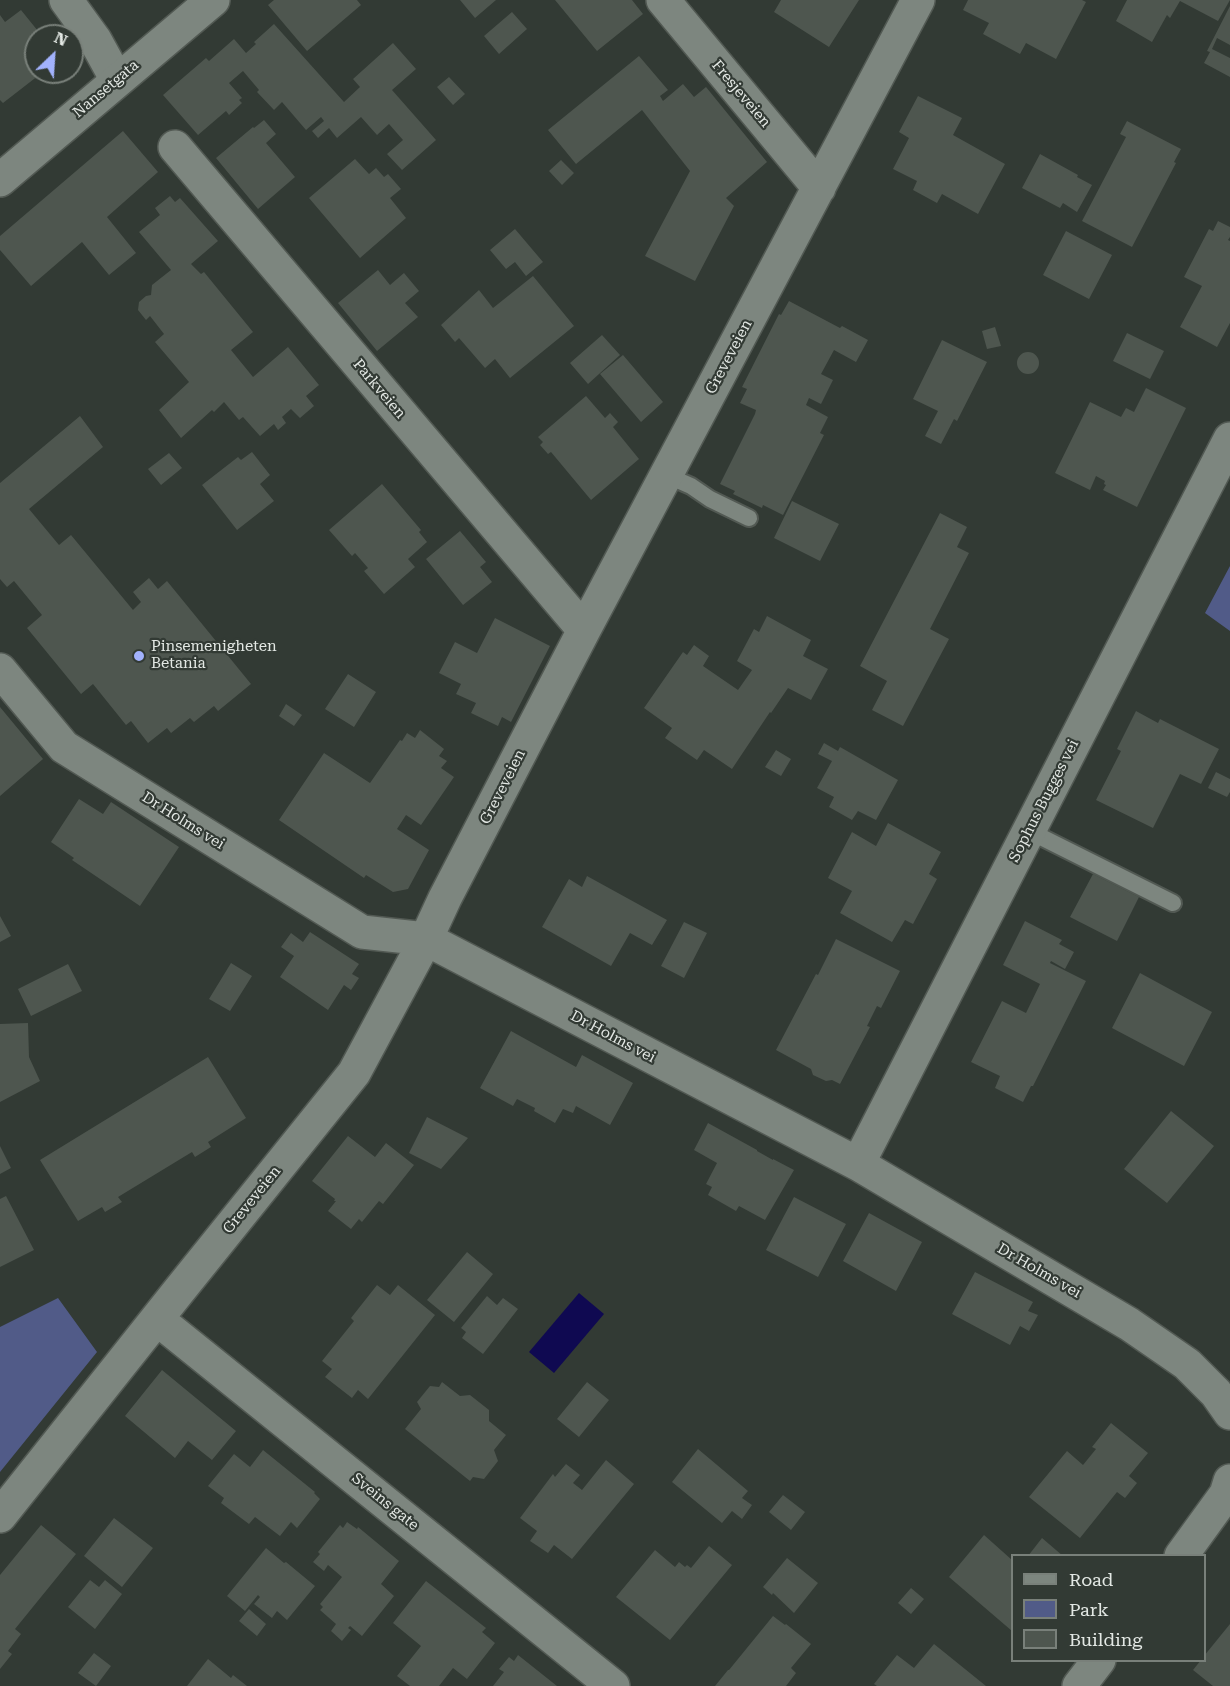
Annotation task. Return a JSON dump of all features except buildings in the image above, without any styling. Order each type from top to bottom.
[{"type":"street","points":[[66,0],[95,40],[117,80]]},
{"type":"street","name":"Nansetgata","points":[[0,180],[213,0]]},
{"type":"street","name":"Fresjeveien","points":[[663,0],[819,188]]},
{"type":"street","name":"Greveveien","points":[[0,1516],[354,1073],[426,939],[584,630],[918,0]]},
{"type":"street","name":"Parkveien","points":[[175,147],[584,630]]},
{"type":"street","name":"Sophus Bugges vei","points":[[858,1164],[1230,439]]},
{"type":"street","name":"Dr Holms vei","points":[[0,670],[64,747],[362,932],[426,939],[858,1164],[1129,1323],[1187,1365],[1216,1393],[1230,1413]]},
{"type":"street","name":"Sveins gate","points":[[157,1319],[613,1686]]},
{"type":"street","points":[[1183,1554],[1226,1494],[1230,1481]]},
{"type":"street","points":[[1078,1686],[1097,1662]]},
{"type":"lane","points":[[666,475],[691,486],[710,499],[748,518]]},
{"type":"lane","points":[[1029,831],[1173,903]]},
{"type":"green space","points":[[1230,566],[1230,631],[1205,613]]},
{"type":"green space","points":[[58,1298],[97,1352],[0,1472],[0,1327]]},
{"type":"shaded area","points":[[579,1293],[604,1314],[554,1373],[529,1352]]},
{"type":"place","name":"Pinsemenigheten Betania","points":[[139,656]]}]
